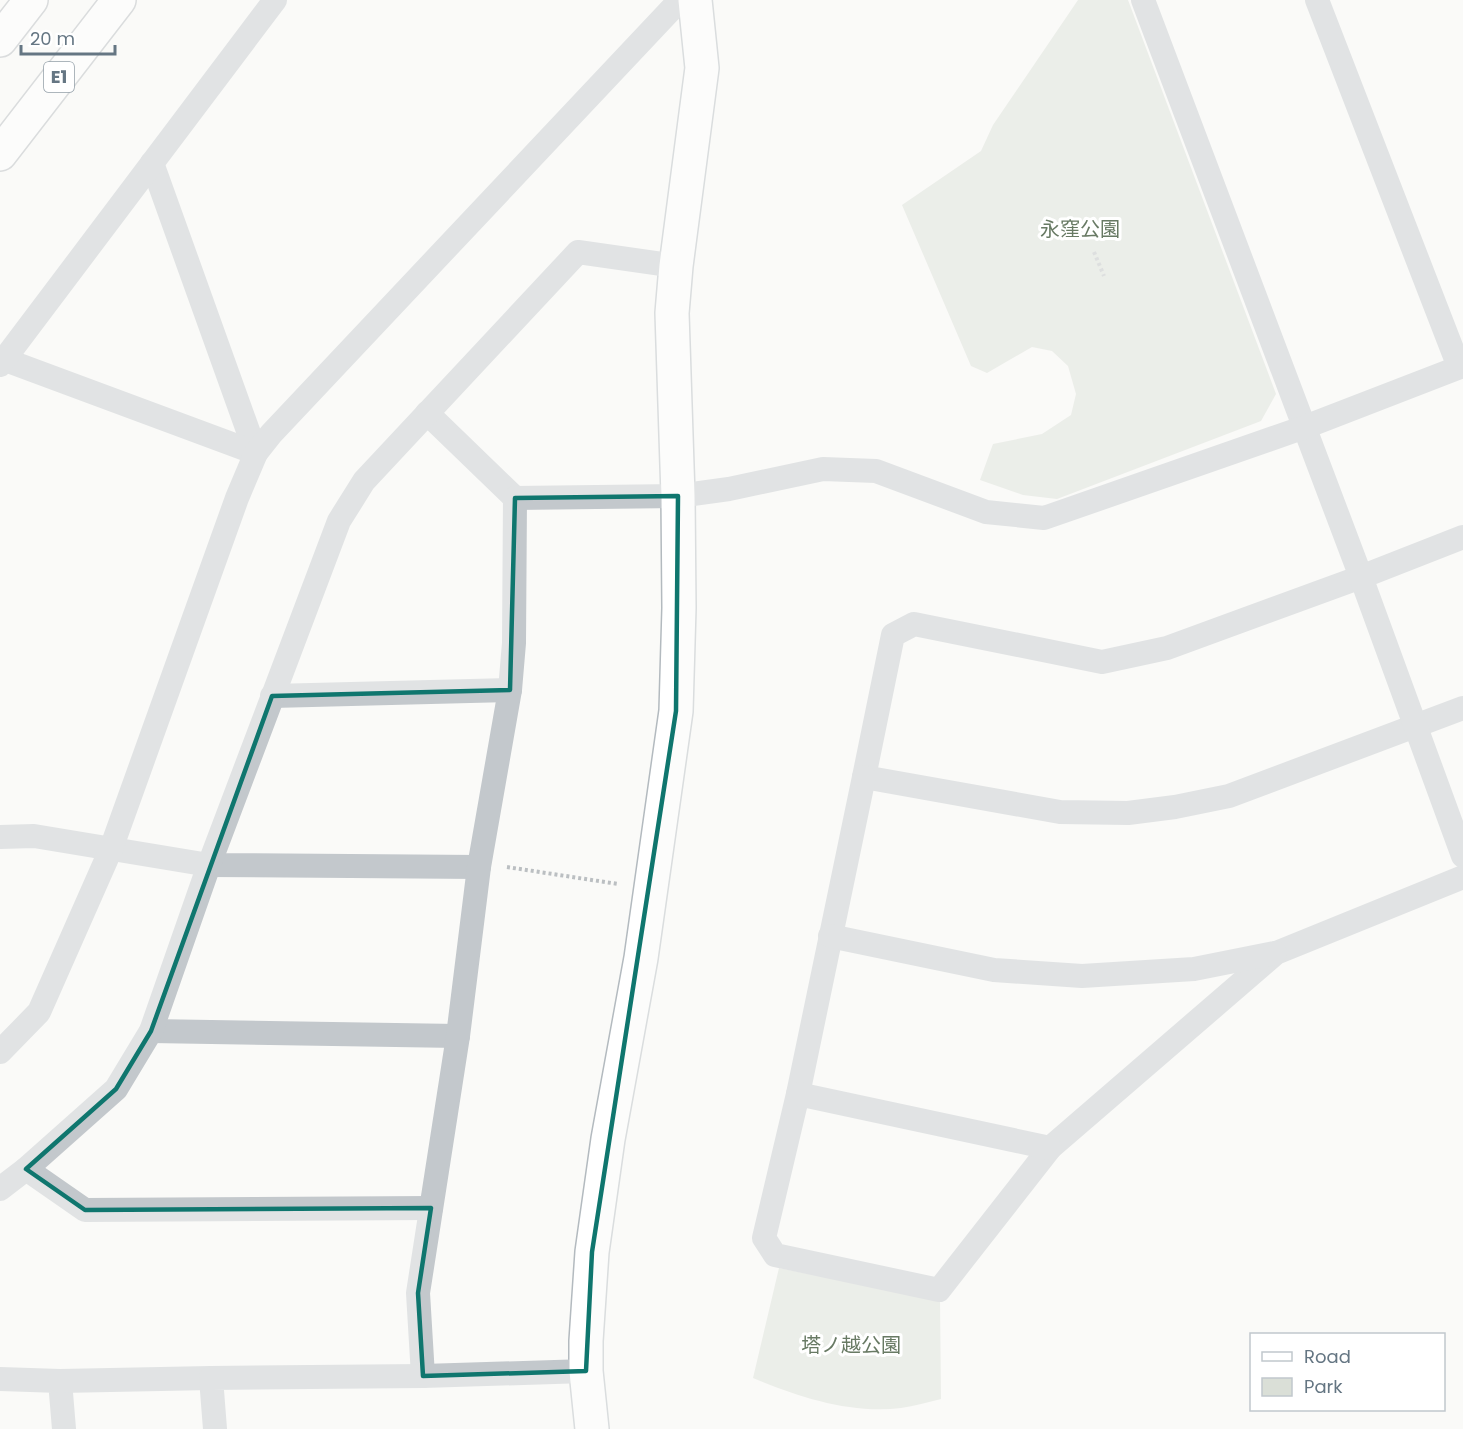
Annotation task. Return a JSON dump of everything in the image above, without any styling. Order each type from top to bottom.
[{"type":"main road","points":[[0,40],[31,0]]},
{"type":"main road","name":"E1","points":[[0,154],[119,0]]},
{"type":"main road","points":[[592,1429],[586,1371],[586,1341],[592,1252],[608,1139],[641,958],[676,711],[679,608],[678,496],[672,313],[702,68],[695,0]]},
{"type":"street","points":[[256,453],[1,361],[275,0]]},
{"type":"street","points":[[0,1052],[39,1012],[111,849],[237,498],[256,453],[271,434],[681,0]]},
{"type":"street","points":[[1143,0],[1361,576],[1463,856]]},
{"type":"street","points":[[427,413],[515,498],[678,496],[729,489],[823,469],[876,471],[986,512],[1044,518],[1305,427],[1461,366],[1317,0]]},
{"type":"street","points":[[152,163],[256,453]]},
{"type":"street","points":[[0,1190],[116,1089],[151,1030],[209,865],[339,521],[364,481],[578,252],[676,266]]},
{"type":"street","points":[[423,1376],[418,1293],[458,1036],[478,867],[510,690],[514,643],[515,498]]},
{"type":"street","points":[[1276,953],[1050,1148],[939,1290],[776,1255],[764,1238],[798,1094],[893,635],[914,624],[1102,662],[1167,648],[1463,537]]},
{"type":"street","points":[[272,696],[510,690]]},
{"type":"street","points":[[864,777],[1060,812],[1128,813],[1175,807],[1229,796],[1463,708]]},
{"type":"street","points":[[0,837],[34,836],[209,865],[478,867]]},
{"type":"street","points":[[830,936],[994,970],[1082,976],[1194,969],[1276,953],[1463,877]]},
{"type":"street","points":[[151,1030],[458,1036]]},
{"type":"street","points":[[798,1094],[1050,1148]]},
{"type":"street","points":[[26,1169],[85,1210],[431,1208]]},
{"type":"street","points":[[0,1379],[60,1381],[423,1376],[586,1371]]},
{"type":"street","points":[[211,1378],[215,1429]]},
{"type":"street","points":[[60,1381],[64,1429]]},
{"type":"path","points":[[1094,252],[1104,276]]},
{"type":"path","points":[[527,870],[602,881]]},
{"type":"highlighted area","points":[[678,496],[676,711],[592,1252],[586,1371],[423,1376],[418,1293],[431,1208],[85,1210],[26,1169],[116,1089],[151,1031],[272,696],[510,690],[515,498]]},
{"type":"green space","name":"永窪公園","points":[[1078,0],[1128,0],[1276,394],[1261,421],[1057,499],[1023,495],[980,480],[993,444],[1042,434],[1071,415],[1076,394],[1068,366],[1052,351],[1032,347],[987,373],[971,366],[902,205],[981,151],[993,125]]},
{"type":"green space","name":"塔ノ越公園","points":[[779,1268],[940,1300],[941,1399],[901,1408],[863,1409],[788,1392],[753,1378]]}]
